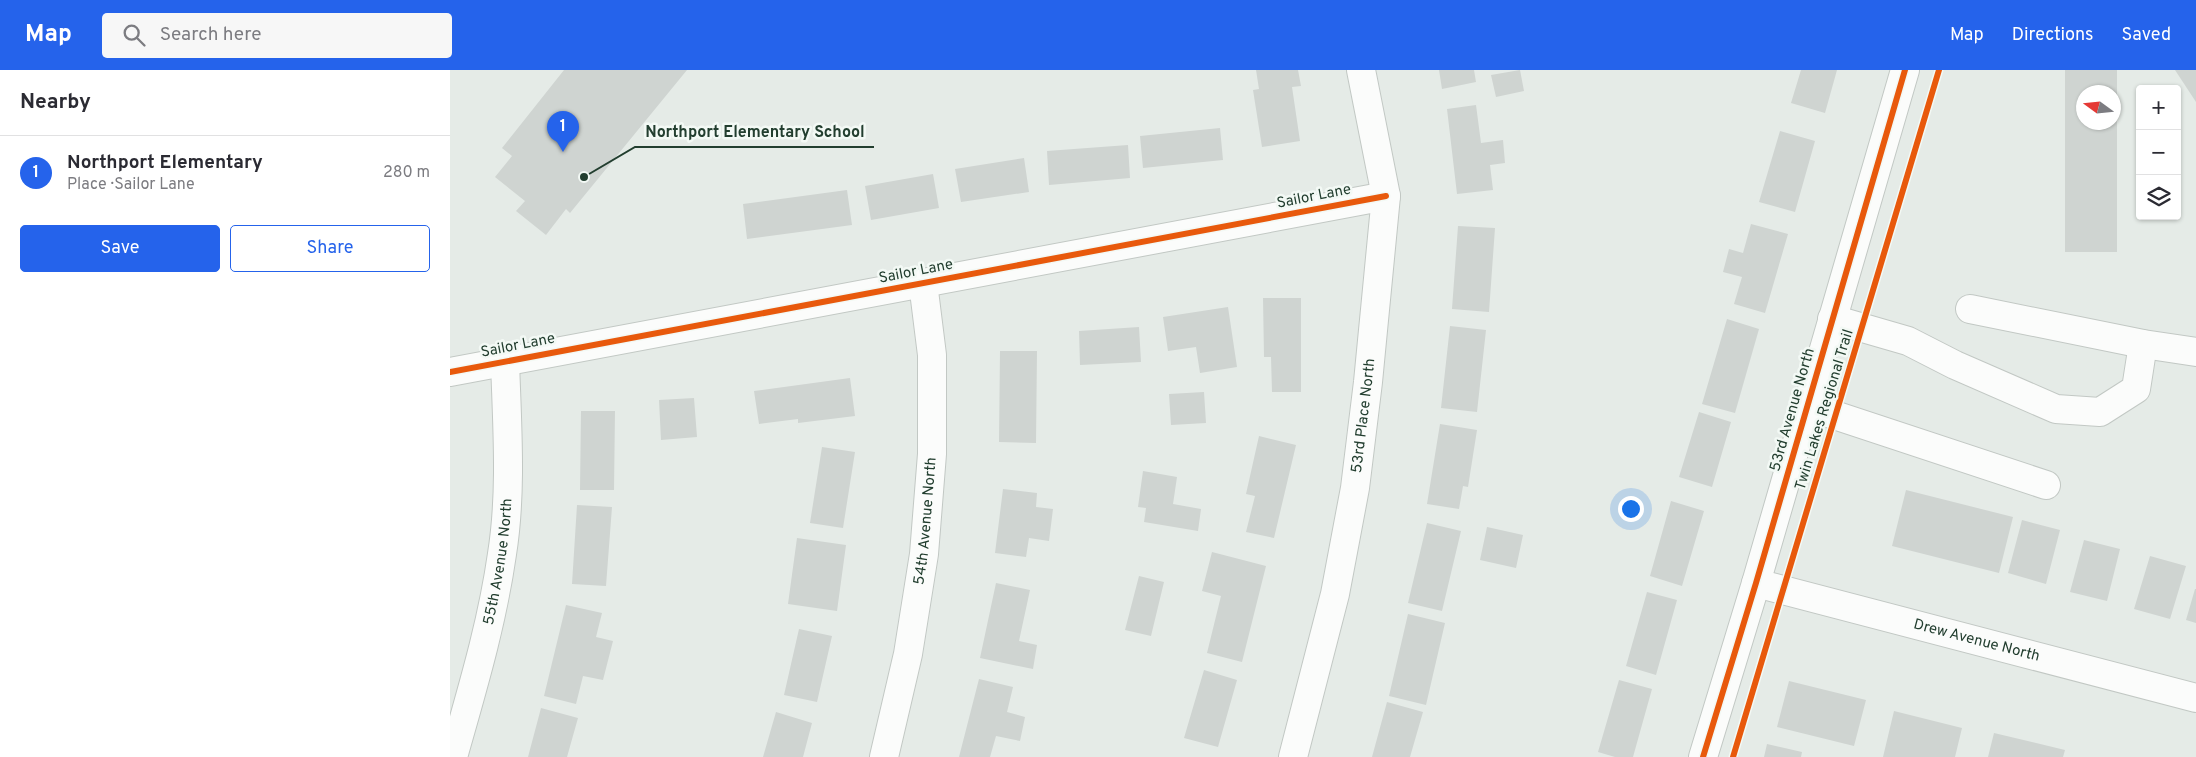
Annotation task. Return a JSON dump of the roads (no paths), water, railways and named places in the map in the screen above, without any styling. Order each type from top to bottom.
[{"type":"street","name":"53rd Place North","points":[[1293,757],[1335,594],[1355,488],[1386,196],[1361,70]]},
{"type":"street","name":"53rd Avenue North","points":[[1703,757],[1756,583],[1905,70]]},
{"type":"street","name":"Sailor Lane","points":[[450,372],[1386,196]]},
{"type":"street","name":"54th Avenue North","points":[[884,757],[908,654],[924,554],[932,454],[932,355],[923,283]]},
{"type":"street","points":[[1970,309],[2143,344],[2196,352]]},
{"type":"street","points":[[1832,319],[1908,341],[1955,366],[2056,410],[2100,412],[2136,389],[2143,344]]},
{"type":"street","name":"55th Avenue North","points":[[453,757],[487,638],[502,552],[508,467],[505,361]]},
{"type":"street","points":[[1807,406],[2046,485]]},
{"type":"street","name":"Drew Avenue North","points":[[1756,583],[2196,698]]},
{"type":"place","name":"Northport Elementary","points":[[563,152]]},
{"type":"place","name":"Northport Elementary School","points":[[584,177]]}]
